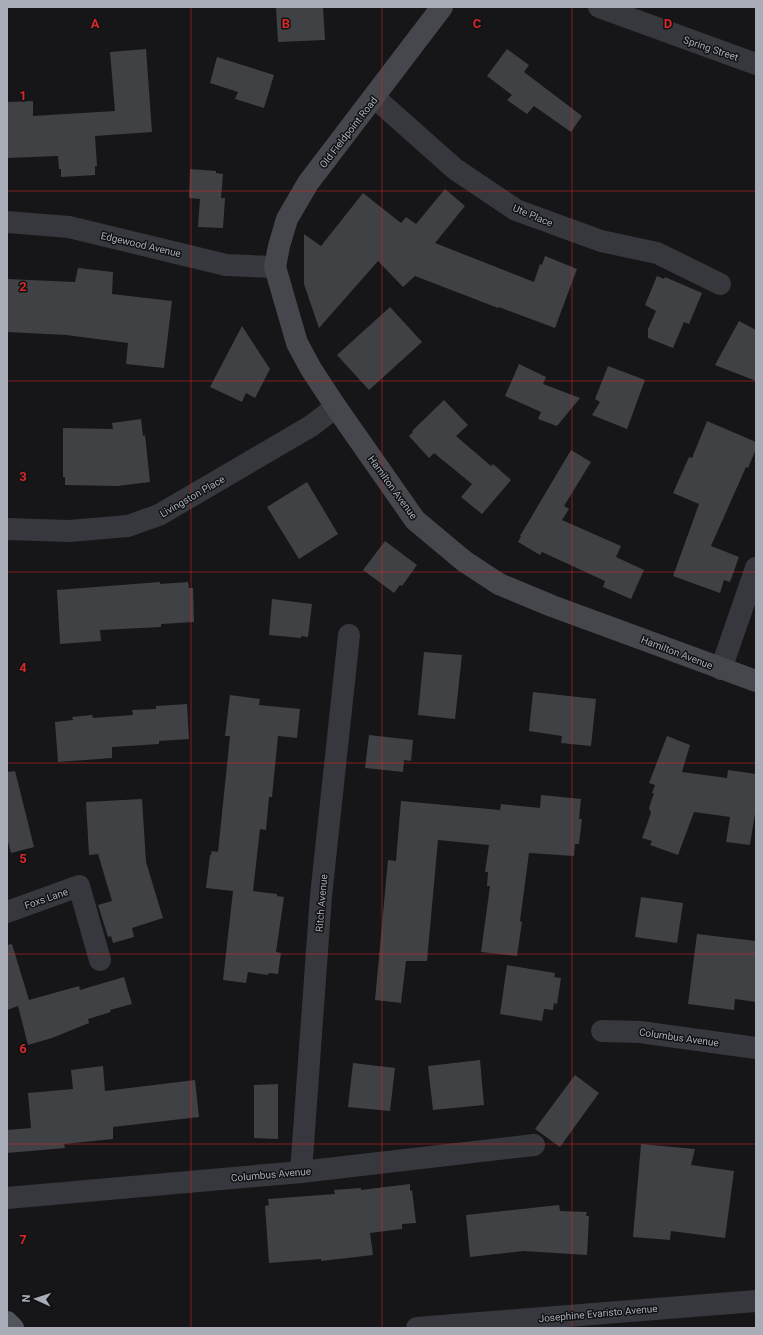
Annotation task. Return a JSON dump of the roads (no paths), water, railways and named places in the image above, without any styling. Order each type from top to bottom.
[{"type":"main road","name":"Old Fieldpoint Road","points":[[275,267],[279,246],[287,219],[308,184],[442,7]]},
{"type":"main road","name":"Hamilton Avenue","points":[[275,267],[297,344],[311,369],[336,407],[415,520],[464,561],[499,584],[552,606],[756,681]]},
{"type":"main road","points":[[7,1322],[13,1328]]},
{"type":"street","name":"Spring Street","points":[[599,7],[756,64]]},
{"type":"street","name":"Ute Place","points":[[374,97],[455,169],[516,210],[601,241],[657,253],[720,284]]},
{"type":"street","name":"Edgewood Avenue","points":[[7,222],[68,227],[226,264],[275,267]]},
{"type":"street","name":"Livingston Place","points":[[7,529],[69,531],[128,526],[159,515],[311,426],[336,407]]},
{"type":"street","points":[[721,669],[756,568]]},
{"type":"street","name":"Ritch Avenue","points":[[301,1172],[321,896],[349,635]]},
{"type":"street","name":"Foxs Lane","points":[[7,912],[79,886],[100,960]]},
{"type":"street","name":"Columbus Avenue","points":[[602,1030],[640,1032],[756,1048]]},
{"type":"street","name":"Columbus Avenue","points":[[7,1198],[301,1172],[534,1145]]},
{"type":"street","name":"Josephine Evaristo Avenue","points":[[417,1328],[756,1301]]}]
